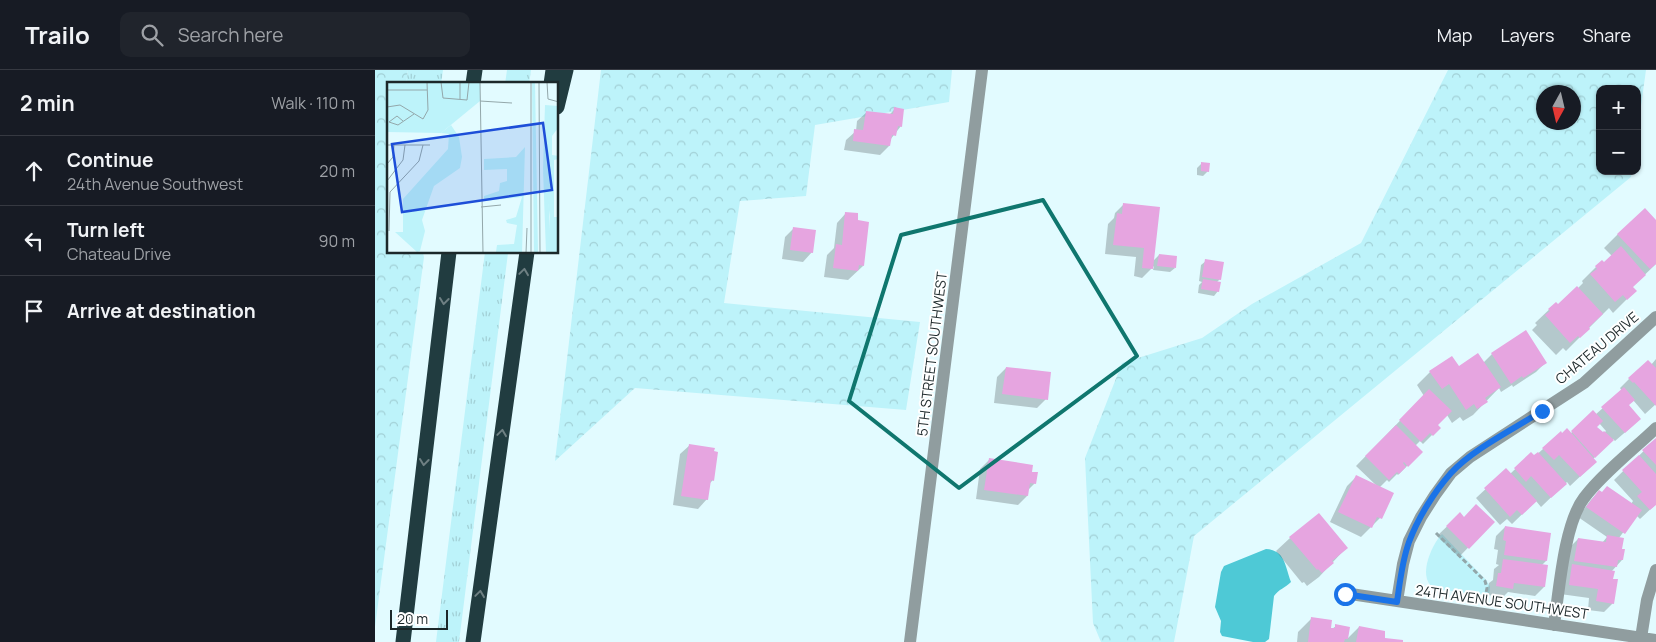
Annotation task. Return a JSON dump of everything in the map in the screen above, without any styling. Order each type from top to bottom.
[{"type":"highway","points":[[559,99],[566,70]]},
{"type":"highway","points":[[403,642],[449,254]]},
{"type":"highway","points":[[473,642],[527,254]]},
{"type":"street","name":"5TH STREET SOUTHWEST","points":[[910,642],[982,70]]},
{"type":"street","name":"CHATEAU DRIVE","points":[[1397,602],[1403,564],[1409,542],[1421,516],[1451,473],[1470,457],[1584,382],[1656,317]]},
{"type":"street","points":[[1554,625],[1569,535],[1575,512],[1583,499],[1595,486],[1656,428]]},
{"type":"street","points":[[1641,638],[1647,600],[1656,570]]},
{"type":"street","name":"24TH AVENUE SOUTHWEST","points":[[1345,594],[1656,640]]},
{"type":"path","points":[[1437,533],[1485,581],[1487,588],[1485,598]]},
{"type":"highlighted area","points":[[1043,200],[1137,356],[959,488],[849,401],[901,235]]},
{"type":"green space","points":[[375,70],[408,70],[406,82],[387,82],[387,254],[423,254],[424,257],[375,627]]},
{"type":"green space","points":[[408,70],[443,70],[441,82],[406,82]]},
{"type":"green space","points":[[507,70],[531,70],[529,82],[505,82]]},
{"type":"green space","points":[[601,70],[952,70],[949,102],[815,125],[806,196],[740,201],[724,303],[920,322],[906,410],[635,388],[555,461]]},
{"type":"green space","points":[[1448,70],[1646,70],[1641,106],[1641,85],[1596,85],[1596,175],[1631,175],[1631,177],[1194,536],[1174,642],[1101,642],[1093,623],[1085,458],[1122,363],[1202,338],[1252,304],[1361,243]]},
{"type":"green space","points":[[485,254],[508,254],[459,642],[436,642]]},
{"type":"green space","points":[[1442,534],[1487,581],[1490,587],[1489,596],[1437,589],[1430,585],[1427,579],[1427,563],[1433,546]]},
{"type":"water","points":[[1266,549],[1277,552],[1281,556],[1291,582],[1274,596],[1269,639],[1265,642],[1253,642],[1222,636],[1220,632],[1221,621],[1215,607],[1221,572],[1224,566]]},
{"type":"building","points":[[894,107],[904,109],[902,127],[898,126],[896,136],[892,135],[890,146],[853,141],[854,129],[863,130],[866,111],[893,114]]},
{"type":"building","points":[[1201,162],[1210,163],[1209,172],[1201,171]]},
{"type":"building","points":[[1123,203],[1160,207],[1153,269],[1142,268],[1144,248],[1113,245],[1117,213],[1122,214]]},
{"type":"building","points":[[1645,208],[1656,220],[1656,264],[1650,269],[1617,234]]},
{"type":"building","points":[[845,212],[858,213],[858,220],[869,222],[864,266],[859,265],[858,271],[833,268],[836,244],[842,245]]},
{"type":"building","points":[[793,227],[816,230],[813,253],[790,250]]},
{"type":"building","points":[[1621,246],[1646,275],[1633,287],[1637,291],[1627,300],[1623,295],[1615,302],[1590,274],[1597,269],[1595,266],[1602,260],[1604,262]]},
{"type":"building","points":[[1159,254],[1177,256],[1176,268],[1157,266]]},
{"type":"building","points":[[1205,259],[1224,262],[1221,280],[1202,277]]},
{"type":"building","points":[[1203,279],[1221,282],[1219,292],[1201,289]]},
{"type":"building","points":[[1577,286],[1603,314],[1580,338],[1578,336],[1570,343],[1545,315],[1550,311],[1548,309],[1556,302],[1558,304]]},
{"type":"building","points":[[1526,330],[1547,363],[1511,384],[1491,353]]},
{"type":"building","points":[[1478,353],[1501,387],[1485,398],[1488,402],[1477,409],[1474,404],[1466,410],[1449,384],[1442,389],[1429,371],[1452,356],[1459,366]]},
{"type":"building","points":[[1648,360],[1656,368],[1656,406],[1628,378]]},
{"type":"building","points":[[1006,367],[1051,372],[1048,400],[1002,394]]},
{"type":"building","points":[[1624,387],[1635,400],[1629,405],[1641,419],[1625,433],[1601,407]]},
{"type":"building","points":[[1429,389],[1452,411],[1438,425],[1441,428],[1433,436],[1430,433],[1421,442],[1399,420]]},
{"type":"building","points":[[1593,410],[1603,421],[1597,427],[1614,440],[1595,458],[1571,431]]},
{"type":"building","points":[[1396,425],[1423,452],[1408,467],[1404,462],[1406,467],[1389,480],[1365,456]]},
{"type":"building","points":[[1567,428],[1597,462],[1580,477],[1559,455],[1554,460],[1542,448]]},
{"type":"building","points":[[1656,438],[1656,465],[1642,450]]},
{"type":"building","points":[[689,444],[715,448],[714,451],[718,452],[714,481],[711,480],[708,500],[681,496]]},
{"type":"building","points":[[1531,452],[1534,455],[1538,452],[1567,484],[1551,498],[1531,476],[1526,482],[1514,468]]},
{"type":"building","points":[[1639,455],[1656,474],[1656,505],[1650,510],[1637,496],[1642,492],[1622,470]]},
{"type":"building","points":[[989,458],[1033,465],[1032,472],[1038,472],[1036,484],[1030,483],[1028,496],[984,490]]},
{"type":"building","points":[[1506,468],[1537,501],[1522,515],[1517,510],[1510,517],[1484,488]]},
{"type":"building","points":[[1356,475],[1394,493],[1382,519],[1377,517],[1372,528],[1338,512]]},
{"type":"building","points":[[1607,486],[1642,510],[1625,534],[1586,507],[1599,490],[1602,492]]},
{"type":"building","points":[[1476,504],[1495,522],[1469,549],[1446,526],[1460,512],[1464,517]]},
{"type":"building","points":[[1319,513],[1348,548],[1332,561],[1334,563],[1322,573],[1317,570],[1289,537]]},
{"type":"building","points":[[1505,526],[1551,533],[1547,561],[1504,555],[1506,541],[1503,540]]},
{"type":"building","points":[[1607,535],[1624,538],[1623,560],[1618,560],[1617,567],[1574,561],[1578,538],[1606,542]]},
{"type":"building","points":[[1503,559],[1548,565],[1545,587],[1514,583],[1513,589],[1496,586],[1498,573],[1501,573]]},
{"type":"building","points":[[1572,564],[1615,571],[1613,579],[1618,579],[1614,604],[1596,601],[1598,589],[1569,585]]},
{"type":"building","points":[[1311,617],[1332,620],[1331,628],[1335,628],[1335,624],[1350,627],[1348,639],[1345,639],[1344,642],[1308,642]]},
{"type":"building","points":[[1359,626],[1385,631],[1385,638],[1403,640],[1403,642],[1356,642]]},
{"type":"route","points":[[1345,594],[1397,602],[1403,564],[1409,542],[1421,516],[1451,473],[1470,457],[1542,411]]}]
